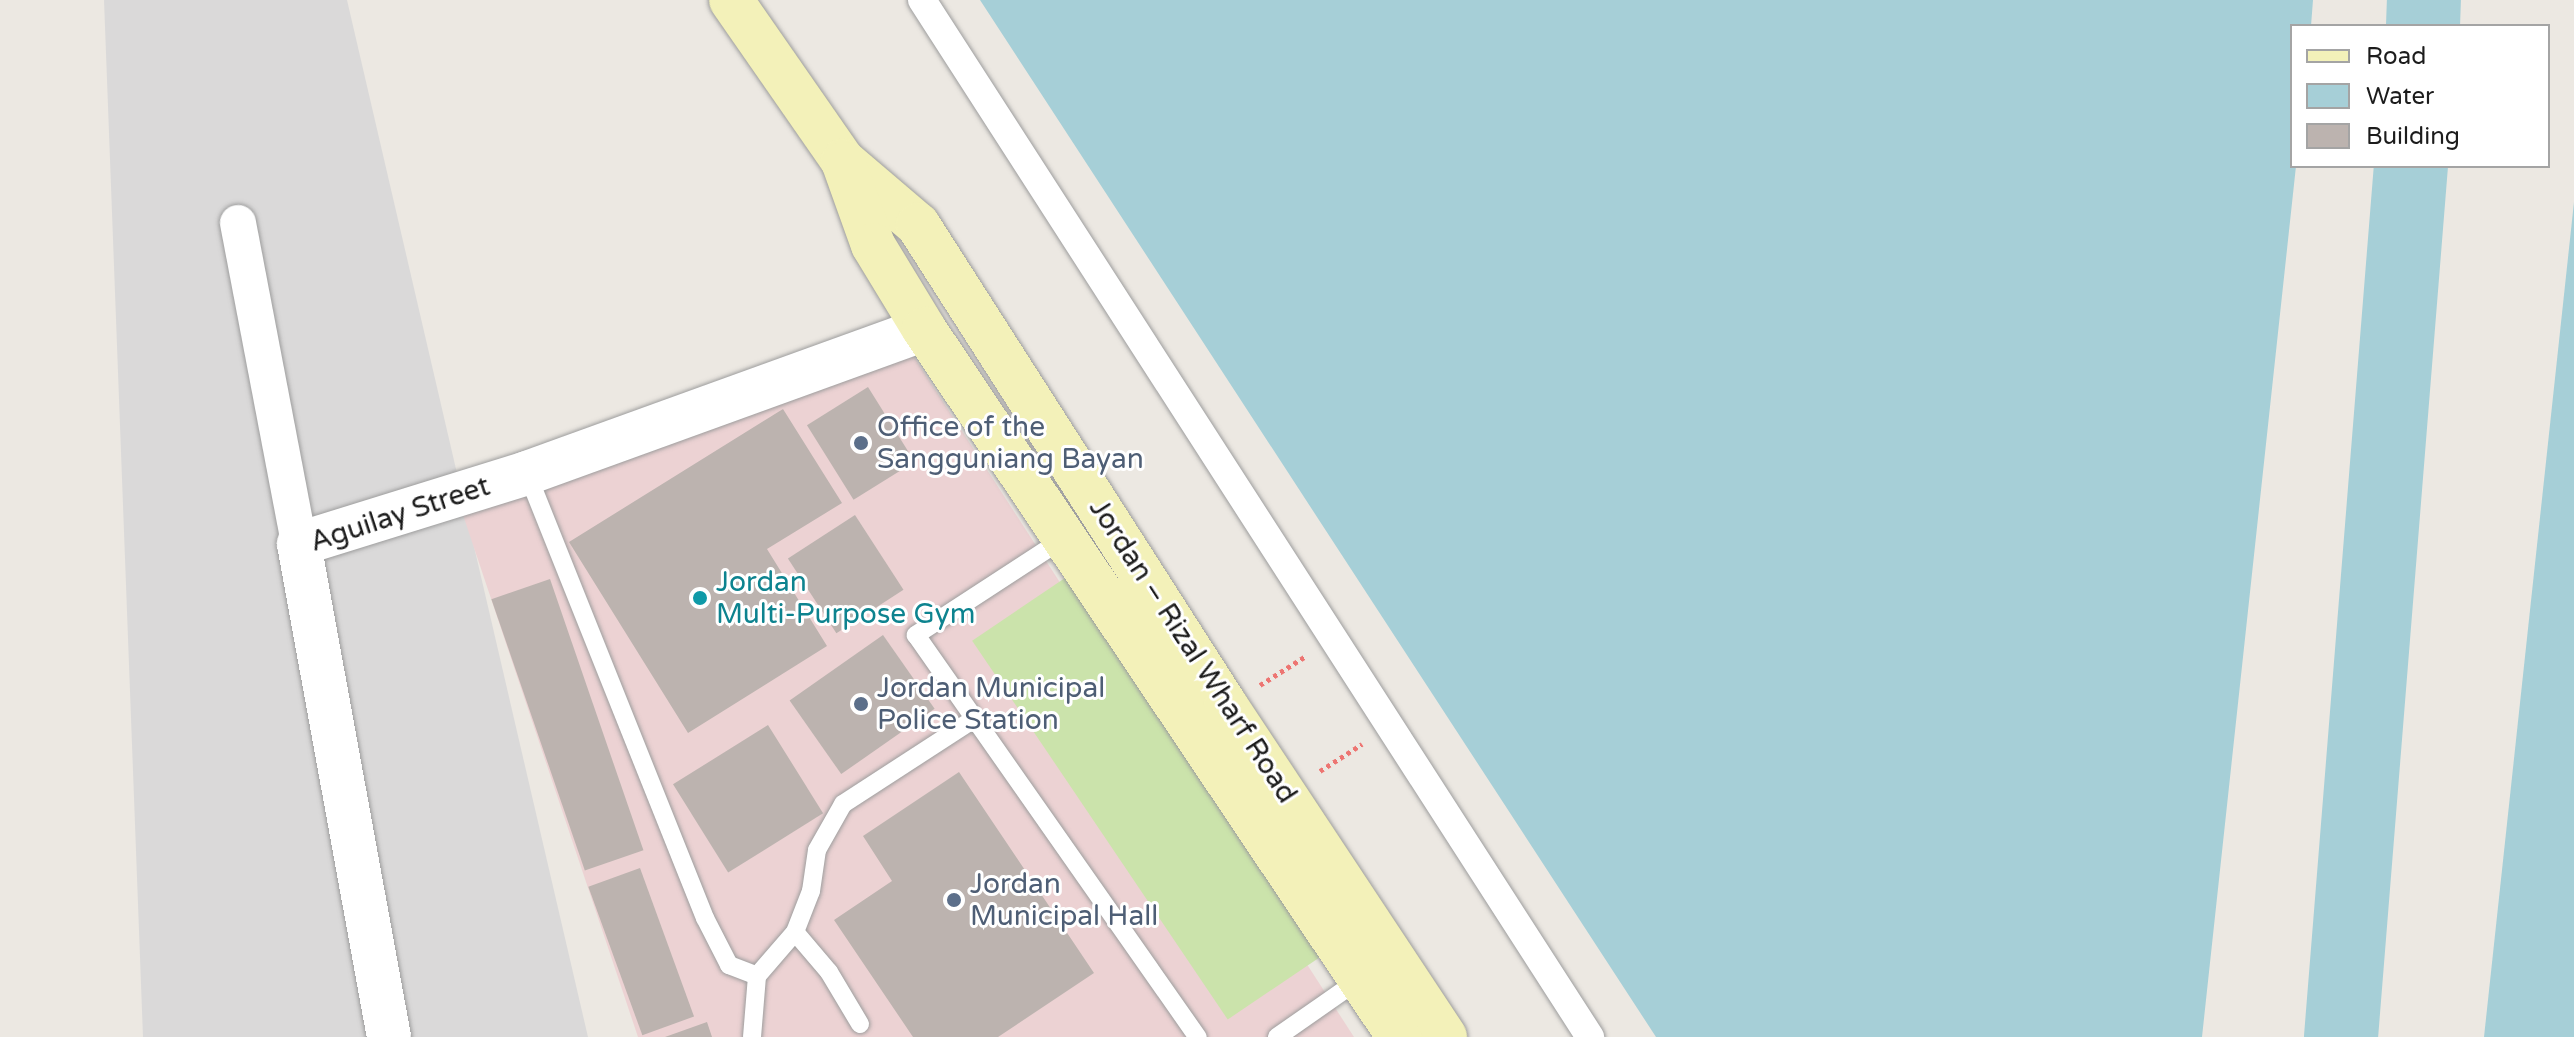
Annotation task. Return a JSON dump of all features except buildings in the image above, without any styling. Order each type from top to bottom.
[{"type":"main road","name":"Jordan – Rizal Wharf Road","points":[[731,0],[843,161],[918,225],[1217,693],[1445,1037]]},
{"type":"main road","name":"Jordan – Rizal Wharf Road","points":[[843,161],[873,245],[924,329],[1399,1037]]},
{"type":"street","points":[[922,0],[1590,1037]]},
{"type":"street","points":[[238,223],[299,544]]},
{"type":"street","name":"Aguilay Street","points":[[389,1037],[299,544],[527,473],[924,329]]},
{"type":"lane","points":[[527,473],[705,918],[729,965],[757,976]]},
{"type":"lane","points":[[1063,539],[916,635],[1198,1037]]},
{"type":"lane","points":[[752,1037],[757,976],[795,932],[811,891],[817,850],[843,804],[974,719]]},
{"type":"lane","points":[[795,932],[829,972],[860,1024]]},
{"type":"lane","points":[[1277,1037],[1362,978]]},
{"type":"shaded area","points":[[104,0],[347,0],[588,1037],[143,1037]]},
{"type":"shaded area","points":[[905,343],[1354,1037],[638,1037],[463,515]]},
{"type":"green space","points":[[1065,578],[1321,957],[1228,1019],[972,641]]},
{"type":"water","points":[[980,0],[2313,0],[2311,24],[2290,24],[2290,168],[2296,168],[2202,1037],[1656,1037]]},
{"type":"water","points":[[2574,202],[2574,1037],[2484,1037]]},
{"type":"waterway","points":[[2423,24],[2424,0]]},
{"type":"waterway","points":[[2341,1037],[2411,168]]},
{"type":"place","name":"Office of the Sangguniang Bayan","points":[[861,443]]},
{"type":"place","name":"Jordan Multi-Purpose Gym","points":[[700,598]]},
{"type":"place","name":"Jordan Municipal Police Station","points":[[861,704]]},
{"type":"place","name":"Jordan Municipal Hall","points":[[954,900]]}]
